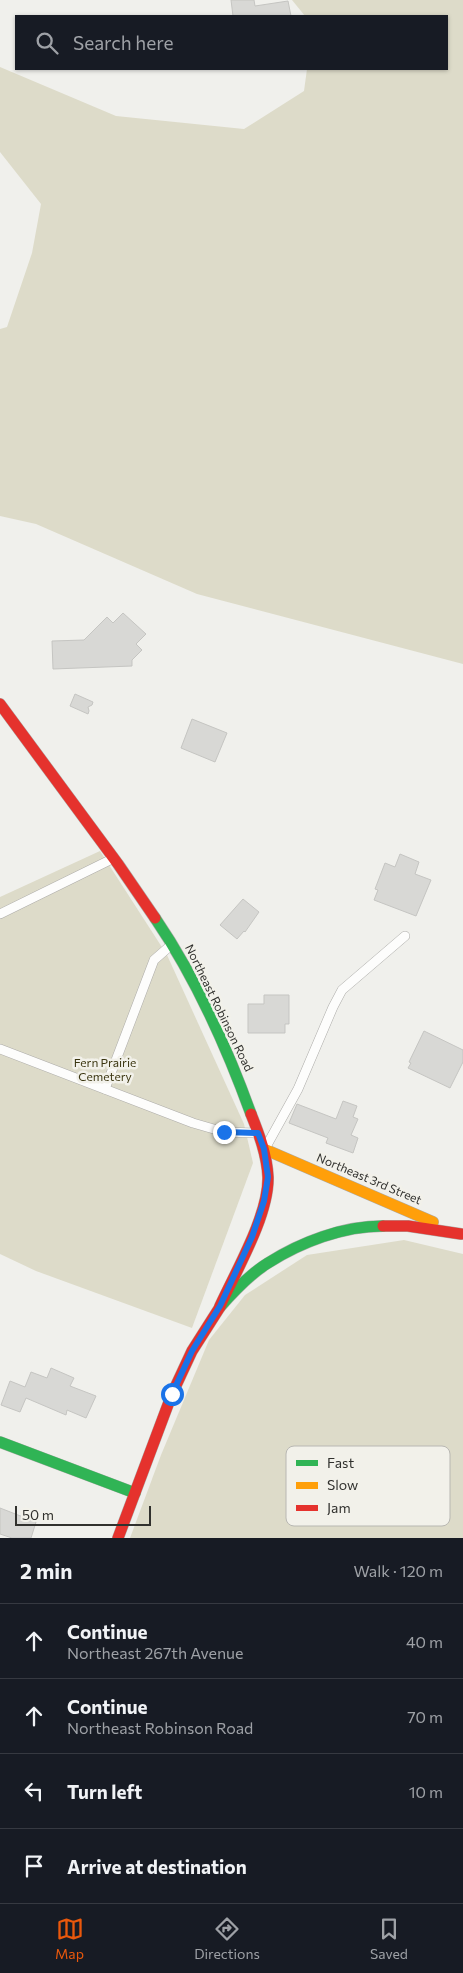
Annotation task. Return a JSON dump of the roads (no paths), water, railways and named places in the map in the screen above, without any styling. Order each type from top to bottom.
[{"type":"street","name":"Northeast Robinson Road","points":[[0,704],[114,858],[173,944],[195,984],[234,1067],[264,1149],[268,1177],[264,1201],[252,1237],[220,1306]]},
{"type":"street","name":"Northeast 3rd Street","points":[[264,1149],[462,1235]]},
{"type":"street","points":[[118,1538],[172,1394],[192,1351],[220,1306],[253,1274],[267,1263],[305,1243],[337,1232],[394,1226],[423,1227],[462,1235]]},
{"type":"street","points":[[0,1442],[135,1493]]},
{"type":"lane","points":[[0,914],[114,858]]},
{"type":"lane","points":[[264,1149],[298,1089],[342,990],[406,936]]},
{"type":"lane","points":[[104,1089],[154,960],[173,944]]},
{"type":"lane","points":[[0,1049],[193,1123],[224,1132],[258,1133]]},
{"type":"lane","points":[[394,1226],[397,1206]]},
{"type":"park label","name":"Fern Prairie Cemetery","points":[[105,1070]]}]
